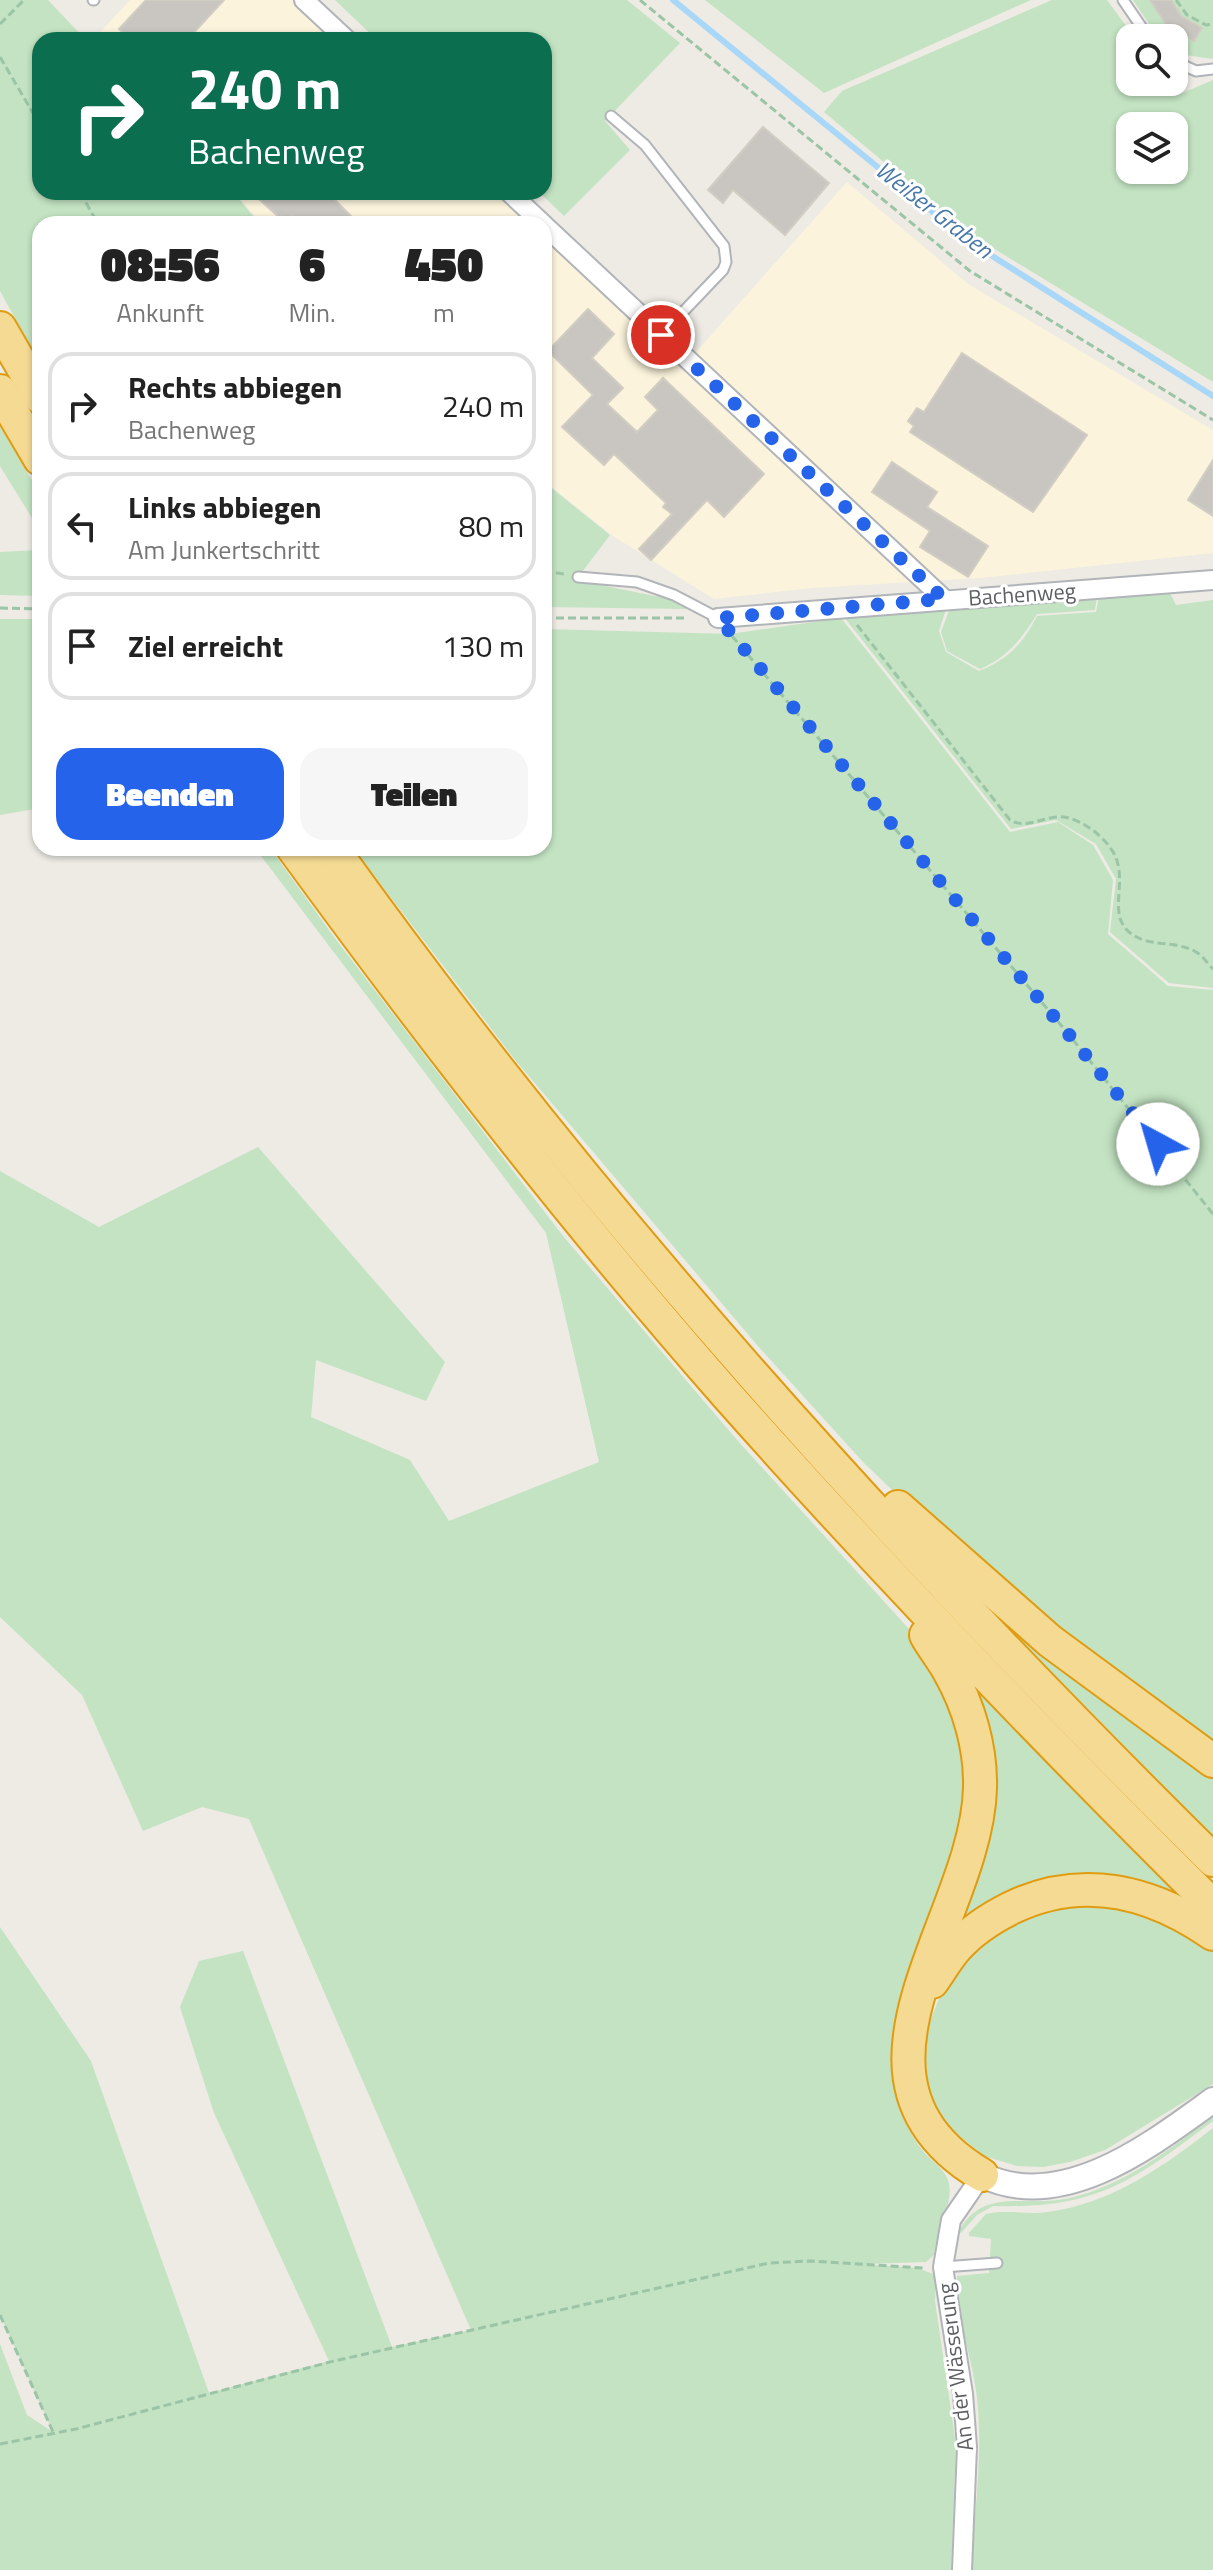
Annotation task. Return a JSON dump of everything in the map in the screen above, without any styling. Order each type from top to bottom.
[{"type":"highway","points":[[0,328],[32,383]]},
{"type":"highway","points":[[0,391],[32,445]]},
{"type":"highway","points":[[299,856],[407,1004],[587,1229],[727,1394],[901,1587],[1045,1738],[1213,1906]]},
{"type":"highway","points":[[338,856],[455,1013],[575,1164],[708,1323],[831,1461],[1038,1683],[1213,1860]]},
{"type":"highway","points":[[831,1461],[896,1505],[1050,1641],[1213,1761]]},
{"type":"highway","points":[[901,1587],[929,1642],[948,1669],[966,1708],[977,1750],[980,1788],[971,1852],[927,1962],[908,2050],[908,2073],[924,2122],[944,2147],[982,2175]]},
{"type":"highway","points":[[919,2002],[957,1947],[975,1930],[998,1915],[1042,1895],[1088,1889],[1135,1895],[1180,1913],[1213,1934]]},
{"type":"main road","points":[[982,2175],[1015,2185],[1049,2184],[1085,2175],[1124,2159],[1213,2100]]},
{"type":"street","points":[[304,0],[338,32]]},
{"type":"street","points":[[518,200],[535,216]]},
{"type":"street","points":[[552,232],[944,599]]},
{"type":"street","name":"Bachenweg","points":[[718,618],[1213,580]]},
{"type":"street","name":"An der Wässerung","points":[[962,2570],[967,2447],[963,2394],[943,2267],[951,2220],[982,2175]]},
{"type":"lane","points":[[1123,0],[1139,24]]},
{"type":"lane","points":[[1188,67],[1196,71],[1213,69]]},
{"type":"lane","points":[[611,116],[645,145],[724,246],[726,254],[723,270],[661,335]]},
{"type":"lane","points":[[578,577],[637,582],[674,595],[718,618]]},
{"type":"lane","points":[[943,2267],[997,2263]]},
{"type":"path","points":[[0,24],[24,0]]},
{"type":"path","points":[[640,0],[970,271],[1213,420]]},
{"type":"path","points":[[1176,0],[1187,15],[1206,25],[1213,24]]},
{"type":"path","points":[[0,57],[32,111]]},
{"type":"path","points":[[552,572],[578,577]]},
{"type":"path","points":[[0,608],[32,609]]},
{"type":"path","points":[[847,608],[861,633],[1010,820],[1020,825],[1065,817],[1094,831],[1116,856],[1122,881],[1117,914],[1125,929],[1140,940],[1172,944],[1197,952],[1213,969]]},
{"type":"path","points":[[552,618],[718,618],[1066,1031],[1213,1214]]},
{"type":"path","points":[[0,2444],[54,2434],[330,2362],[769,2263],[810,2261],[943,2267]]},
{"type":"path","points":[[0,2315],[54,2434]]},
{"type":"shaded area","points":[[130,0],[292,0],[326,32],[100,32]]},
{"type":"shaded area","points":[[847,182],[968,284],[1213,430],[1213,553],[981,578],[812,588],[714,599],[613,536],[552,487],[552,247],[681,369]]},
{"type":"shaded area","points":[[241,200],[504,200],[520,216],[255,216]]},
{"type":"green space","points":[[0,0],[48,0],[78,32],[32,32],[32,200],[240,200],[253,216],[32,216],[32,349],[0,291]]},
{"type":"green space","points":[[335,0],[627,0],[680,43],[605,121],[630,150],[564,216],[547,200],[552,200],[552,32],[369,32]]},
{"type":"green space","points":[[705,0],[1031,0],[824,93]]},
{"type":"green space","points":[[1052,0],[1107,0],[1125,24],[1116,24],[1116,96],[1188,96],[1188,91],[1213,80],[1213,382],[970,234],[824,112],[842,91]]},
{"type":"green space","points":[[1133,0],[1213,0],[1213,59],[1188,55],[1188,24],[1149,24]]},
{"type":"green space","points":[[0,427],[32,481],[32,518],[0,466]]},
{"type":"green space","points":[[552,488],[610,535],[576,580],[669,599],[687,609],[552,607]]},
{"type":"green space","points":[[32,550],[32,596],[0,595],[0,552]]},
{"type":"green space","points":[[1170,593],[1176,605],[1213,600],[1213,988],[1169,983],[1110,932],[1116,879],[1096,844],[1056,820],[1011,829],[844,617],[946,609],[939,631],[946,652],[979,671],[1013,650],[1037,616],[1096,612],[1099,598]]},
{"type":"green space","points":[[1097,597],[1095,610],[1037,614],[1013,647],[980,669],[947,651],[941,632],[950,608]]},
{"type":"green space","points":[[841,618],[1010,832],[1058,822],[1093,845],[1113,880],[1108,934],[1168,986],[1213,990],[1213,1753],[939,1535],[863,1462],[758,1346],[516,1061],[359,856],[552,856],[552,629],[730,634]]},
{"type":"green space","points":[[0,619],[32,619],[32,809],[0,815]]},
{"type":"green space","points":[[261,856],[276,856],[563,1236],[737,1440],[909,1629],[941,1674],[973,1789],[897,2023],[893,2057],[896,2090],[905,2122],[923,2151],[945,2174],[949,2184],[949,2200],[934,2255],[926,2262],[864,2264],[917,2268],[936,2275],[935,2301],[956,2445],[951,2570],[0,2570],[0,2344],[27,2415],[53,2432],[0,2315],[0,1927],[91,2061],[209,2393],[329,2361],[214,2113],[180,2007],[199,1961],[243,1951],[392,2347],[471,2330],[249,1819],[202,1807],[143,1831],[82,1695],[0,1617],[0,1171],[99,1227],[258,1147],[445,1362],[426,1401],[316,1360],[311,1417],[410,1460],[449,1521],[599,1462],[546,1233]]},
{"type":"green space","points":[[964,1583],[1213,1772],[1213,1836]]},
{"type":"green space","points":[[967,1680],[1191,1909],[1159,1894],[952,1923],[967,1884]]},
{"type":"green space","points":[[1103,1898],[1213,1944],[1213,2084],[1105,2150],[1070,2162],[1043,2167],[1017,2166],[984,2156],[945,2124],[929,2093],[924,2066],[926,2032],[947,1978],[1004,1919]]},
{"type":"green space","points":[[1213,2116],[1213,2121],[1160,2160],[1112,2187],[1060,2202],[993,2206],[977,2215],[961,2233],[959,2231],[969,2217],[994,2203],[1070,2198],[1109,2184],[1163,2153]]},
{"type":"green space","points":[[1213,2128],[1213,2570],[970,2570],[978,2484],[979,2419],[975,2382],[959,2307],[957,2276],[989,2273],[991,2239],[969,2236],[969,2233],[986,2214],[1048,2212],[1094,2201],[1115,2192],[1156,2169]]},
{"type":"building","points":[[146,0],[224,0],[194,32],[122,32],[119,29]]},
{"type":"building","points":[[1150,0],[1171,0],[1181,16],[1202,28],[1194,41],[1188,38],[1188,24],[1166,24]]},
{"type":"building","points":[[763,127],[829,183],[785,235],[733,190],[723,203],[708,190]]},
{"type":"building","points":[[260,200],[335,200],[351,216],[292,215],[278,216]]},
{"type":"building","points":[[588,309],[614,334],[592,358],[623,388],[607,404],[637,432],[658,410],[645,397],[663,378],[764,474],[724,517],[707,500],[651,560],[639,549],[672,514],[663,507],[666,503],[614,454],[604,465],[562,427],[593,395],[552,355],[552,347]]},
{"type":"building","points":[[962,353],[1087,435],[1033,512],[910,432],[914,426],[908,421],[917,408],[924,412]]},
{"type":"building","points":[[1213,460],[1213,516],[1188,500]]},
{"type":"building","points":[[892,462],[937,492],[927,507],[988,546],[968,577],[920,547],[930,531],[872,492]]},
{"type":"waterway","name":"Weißer Graben","points":[[673,0],[967,240],[1213,396]]},
{"type":"route","points":[[661,335],[944,599],[718,618],[1158,1144]]}]
